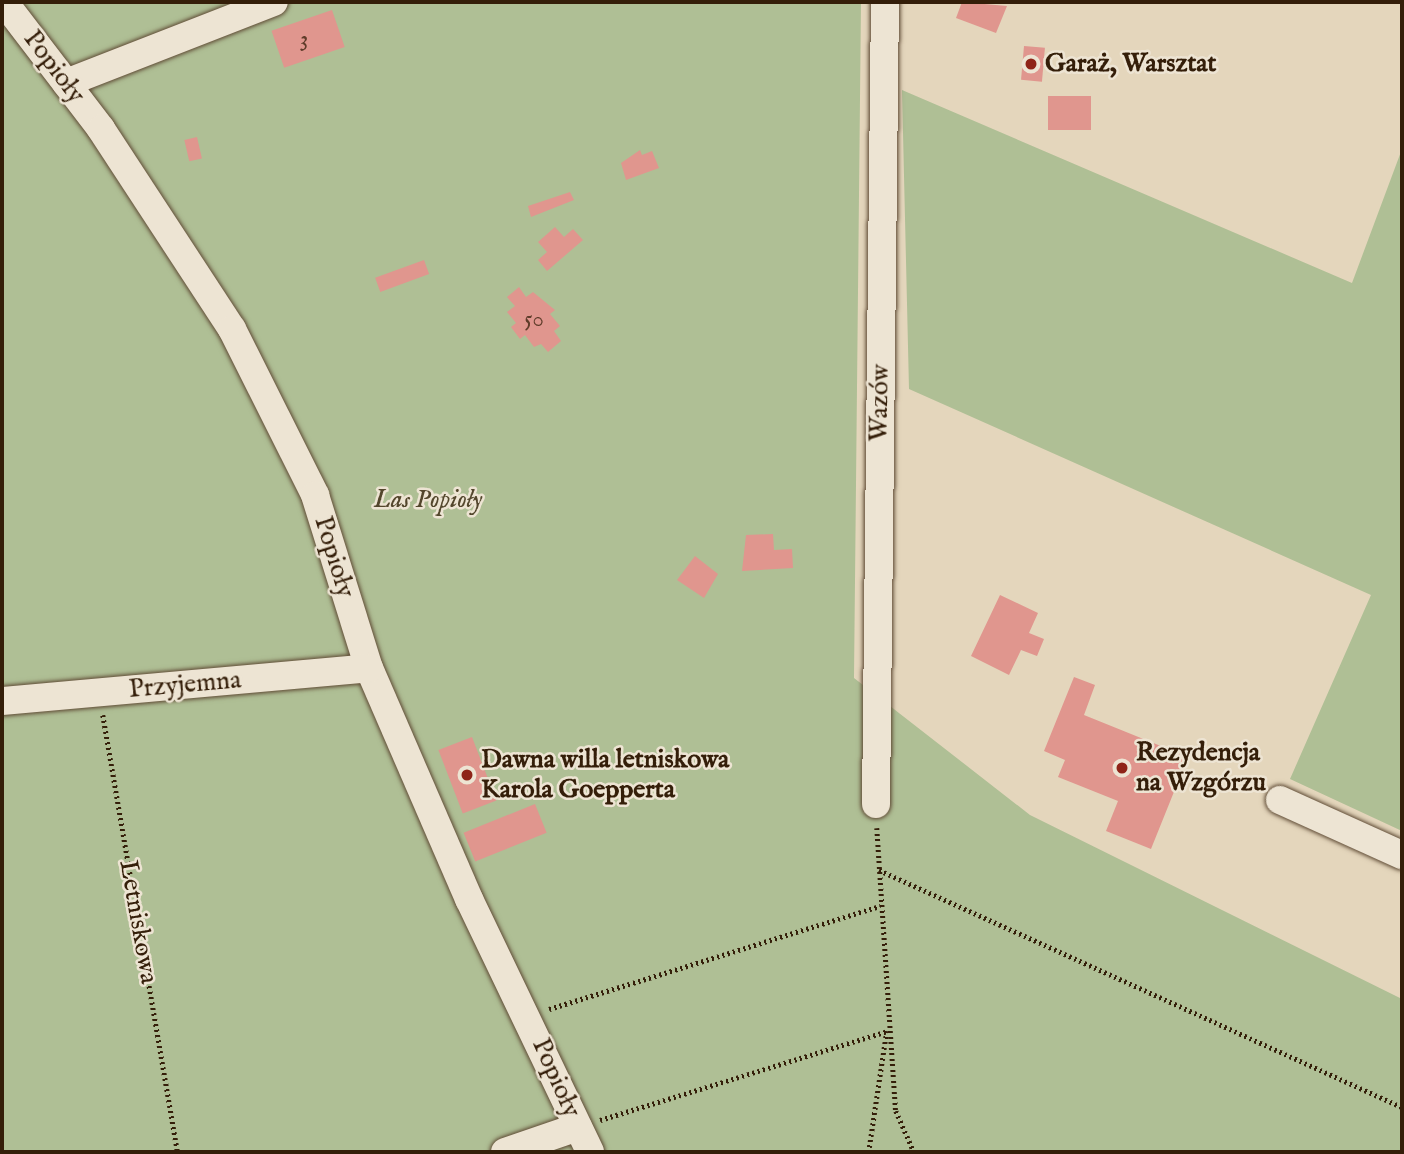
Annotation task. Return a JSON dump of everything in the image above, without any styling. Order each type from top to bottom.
[{"type":"street","name":"Popioły","points":[[4,2],[66,83],[232,329],[315,495],[369,668],[469,899],[529,1016],[590,1152]]},
{"type":"street","points":[[66,83],[274,2]]},
{"type":"street","name":"Wazów","points":[[876,804],[885,2]]},
{"type":"street","name":"Przyjemna","points":[[2,701],[369,668]]},
{"type":"street","points":[[1280,800],[1402,855]]},
{"type":"street","points":[[505,1152],[578,1127]]},
{"type":"path","name":"Letniskowa","points":[[99,693],[178,1152]]},
{"type":"path","points":[[876,804],[887,1031],[896,1111],[914,1152]]},
{"type":"path","points":[[879,870],[1402,1107]]},
{"type":"path","points":[[529,1016],[880,906]]},
{"type":"path","points":[[578,1127],[887,1031]]},
{"type":"path","points":[[870,1152],[887,1031]]},
{"type":"green space","name":"Las Popioły","points":[[2,2],[861,2],[854,678],[1030,815],[1402,999],[1402,1152],[2,1152]]},
{"type":"green space","points":[[902,90],[1352,283],[1402,149],[1402,831],[1290,779],[1371,595],[909,389]]},
{"type":"building","points":[[962,2],[1007,6],[996,33],[956,18]]},
{"type":"building","points":[[332,10],[345,47],[284,68],[271,31]]},
{"type":"building","name":"Garaż, Warsztat","points":[[1024,46],[1045,48],[1042,82],[1021,80]]},
{"type":"building","points":[[1048,96],[1091,96],[1091,130],[1048,130]]},
{"type":"building","points":[[197,137],[202,158],[189,161],[184,140]]},
{"type":"building","points":[[640,150],[642,155],[652,151],[659,168],[626,180],[621,163]]},
{"type":"building","points":[[570,192],[574,200],[531,217],[528,206]]},
{"type":"building","points":[[555,227],[564,237],[573,229],[583,240],[547,271],[538,260],[547,252],[538,242]]},
{"type":"building","points":[[424,260],[429,274],[380,292],[375,278]]},
{"type":"building","points":[[519,287],[526,297],[533,292],[555,310],[550,314],[560,326],[554,331],[561,341],[548,352],[541,344],[534,347],[525,335],[520,339],[511,327],[516,323],[507,312],[515,306],[507,297]]},
{"type":"building","points":[[773,534],[774,550],[792,549],[793,568],[742,571],[746,535]]},
{"type":"building","points":[[695,556],[718,574],[704,598],[677,580]]},
{"type":"building","points":[[1000,595],[1038,613],[1029,633],[1044,639],[1037,656],[1021,650],[1009,675],[971,656]]},
{"type":"building","name":"Rezydencja na Wzgórzu","points":[[1074,677],[1095,685],[1084,715],[1188,757],[1151,849],[1106,831],[1118,801],[1058,777],[1065,760],[1044,751]]},
{"type":"building","name":"Dawna willa letniskowa Karola Goepperta","points":[[472,737],[496,800],[463,813],[438,750]]},
{"type":"building","points":[[535,804],[547,833],[475,862],[464,833]]},
{"type":"place","name":"Garaż, Warsztat","points":[[1031,64]]},
{"type":"place","name":"Rezydencja na Wzgórzu","points":[[1122,768]]},
{"type":"place","name":"Dawna willa letniskowa Karola Goepperta","points":[[467,775]]}]
